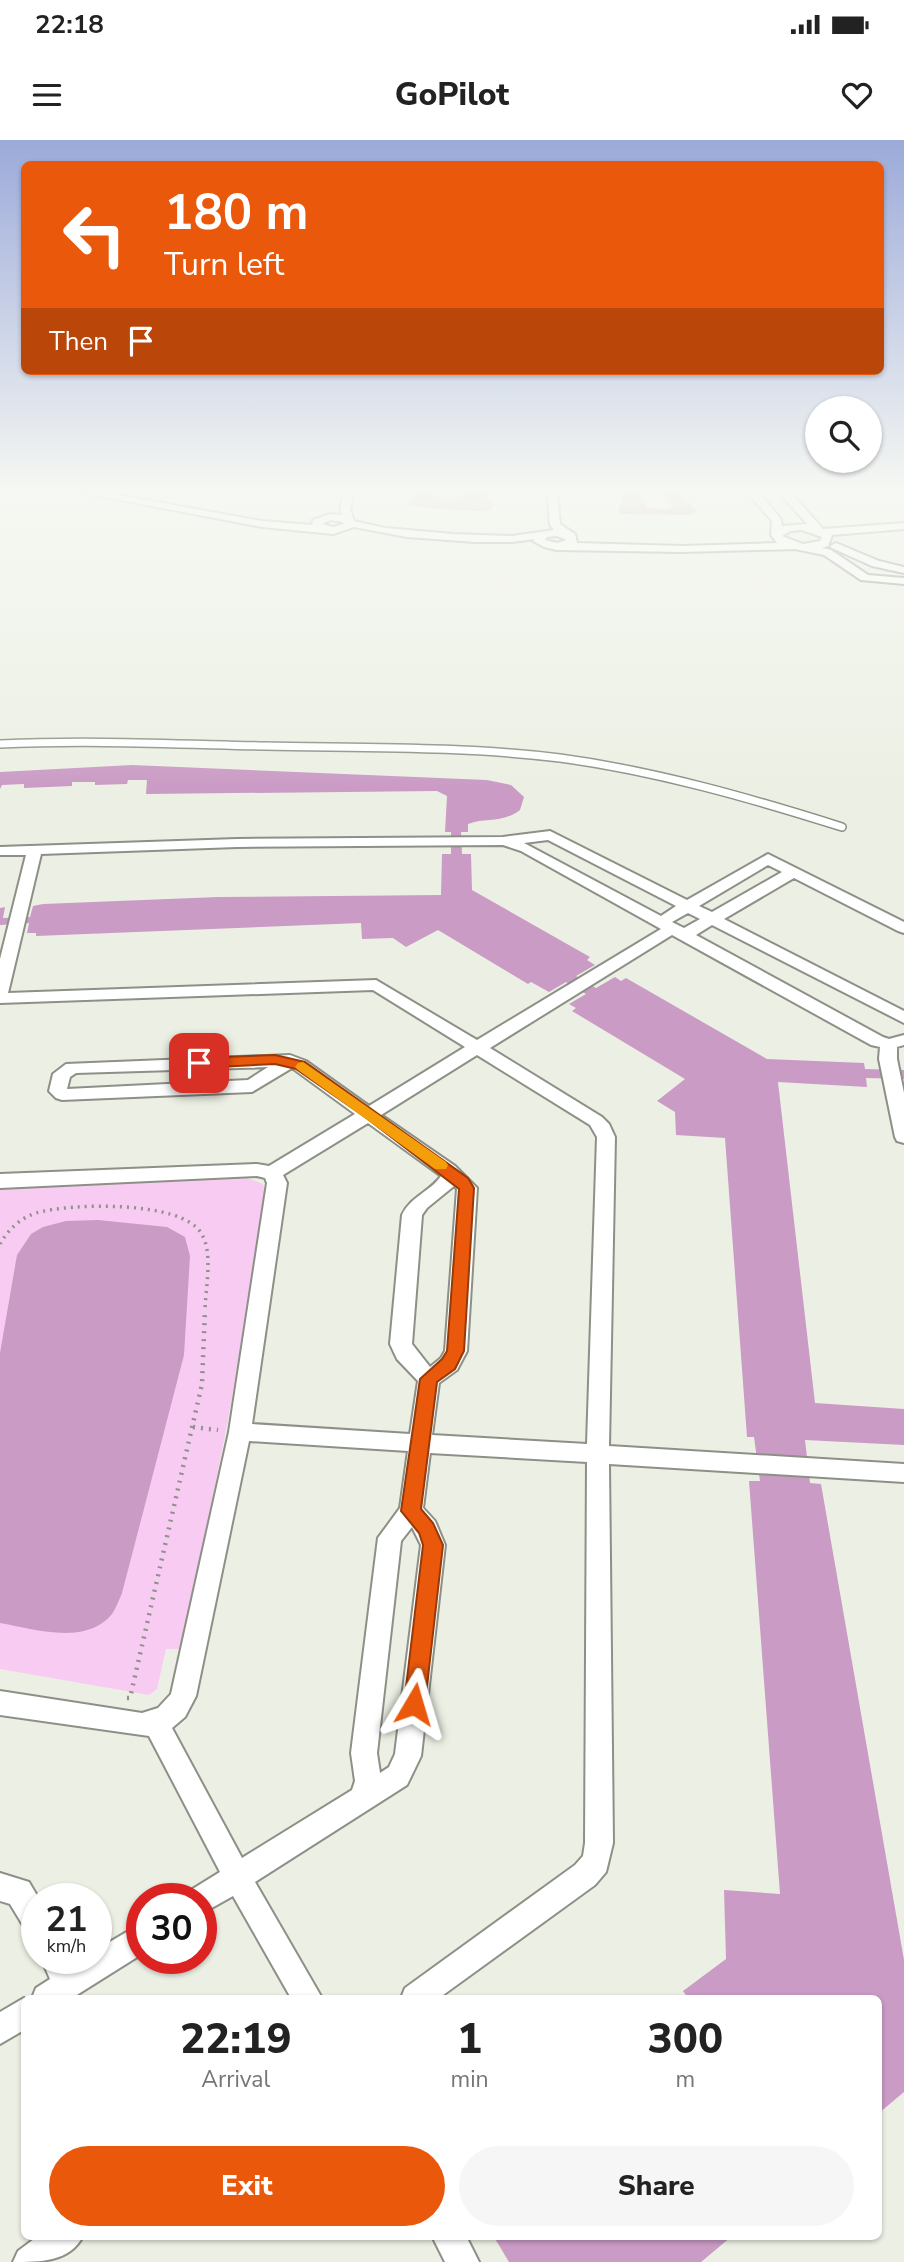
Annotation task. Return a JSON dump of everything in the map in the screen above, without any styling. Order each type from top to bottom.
[{"type":"street","points":[[0,851],[503,841],[541,835],[559,838],[904,1018]]},
{"type":"street","points":[[503,841],[526,848],[894,1049],[895,1087],[904,1138]]},
{"type":"street","points":[[35,850],[0,995],[366,984],[384,988],[596,1121],[603,1128],[606,1137],[598,1454],[599,1843],[596,1862],[585,1875],[419,1995]]},
{"type":"street","points":[[671,929],[688,904],[768,859],[904,928]]},
{"type":"street","points":[[0,1181],[257,1170],[272,1173],[671,929],[715,919],[794,872]]},
{"type":"street","points":[[289,1061],[252,1086],[71,1095],[58,1091],[62,1074],[72,1068],[289,1061],[300,1065],[370,1113],[463,1182],[468,1195],[456,1351],[449,1364],[429,1379],[411,1511],[390,1538],[364,1754],[368,1781],[364,1797]]},
{"type":"street","points":[[429,1379],[404,1353],[401,1344],[412,1215],[420,1202],[447,1184],[450,1176],[448,1171]]},
{"type":"street","points":[[0,1703],[128,1724],[156,1723],[169,1717],[178,1707],[183,1696],[240,1432],[277,1183],[272,1173]]},
{"type":"street","points":[[240,1432],[904,1473]]},
{"type":"street","points":[[217,1890],[398,1776],[408,1756],[433,1545],[427,1528],[411,1511]]},
{"type":"street","points":[[156,1723],[237,1877],[305,1995]]},
{"type":"street","points":[[0,1887],[19,1892],[21,1895]]},
{"type":"street","points":[[57,1980],[126,1945]]},
{"type":"street","points":[[0,2029],[21,2015]]},
{"type":"street","points":[[29,2262],[61,2240]]},
{"type":"lane","points":[[0,744],[149,741],[476,751],[600,764],[715,789],[842,827]]},
{"type":"path","points":[[0,1244],[12,1228],[35,1213],[54,1209],[144,1209],[181,1216],[203,1233],[207,1246],[202,1384],[130,1698],[117,1696]]},
{"type":"shaded area","points":[[132,765],[487,780],[511,785],[524,797],[520,810],[500,819],[468,824],[468,832],[461,832],[462,854],[471,854],[472,890],[590,957],[587,960],[595,965],[576,976],[596,988],[615,977],[621,981],[626,978],[767,1059],[864,1063],[865,1069],[904,1070],[904,1079],[866,1078],[867,1087],[778,1082],[815,1403],[904,1409],[904,1445],[805,1440],[810,1483],[821,1484],[904,1960],[904,2092],[882,2110],[882,1995],[686,1995],[683,1991],[726,1959],[724,1890],[780,1894],[749,1481],[760,1481],[754,1437],[747,1437],[725,1138],[676,1135],[675,1112],[657,1101],[685,1079],[572,1011],[576,1008],[569,1004],[586,994],[566,982],[549,992],[531,982],[528,984],[438,930],[406,947],[393,938],[362,939],[361,923],[36,936],[36,933],[27,933],[29,923],[0,925],[0,908],[5,907],[3,918],[30,917],[33,906],[43,904],[218,897],[441,895],[442,854],[451,854],[451,832],[445,832],[447,796],[437,791],[146,794],[147,780],[95,785],[95,782],[72,782],[72,786],[24,788],[24,784],[2,785],[0,789],[0,772]]},
{"type":"shaded area","points":[[245,1177],[263,1184],[266,1196],[228,1420],[182,1649],[166,1649],[157,1689],[149,1695],[0,1669],[0,1189]]},
{"type":"shaded area","points":[[98,1220],[167,1227],[185,1237],[190,1256],[184,1355],[122,1593],[115,1609],[101,1624],[88,1630],[59,1633],[0,1623],[0,1353],[17,1255],[31,1234],[43,1227],[66,1221]]},
{"type":"shaded area","points":[[496,2240],[727,2240],[701,2262],[509,2262]]},
{"type":"slow traffic","points":[[303,1067],[440,1165]]},
{"type":"route","points":[[199,1063],[275,1060],[300,1065],[370,1113],[463,1182],[467,1188],[456,1351],[449,1364],[429,1379],[411,1511],[427,1528],[433,1545],[414,1704]]}]
